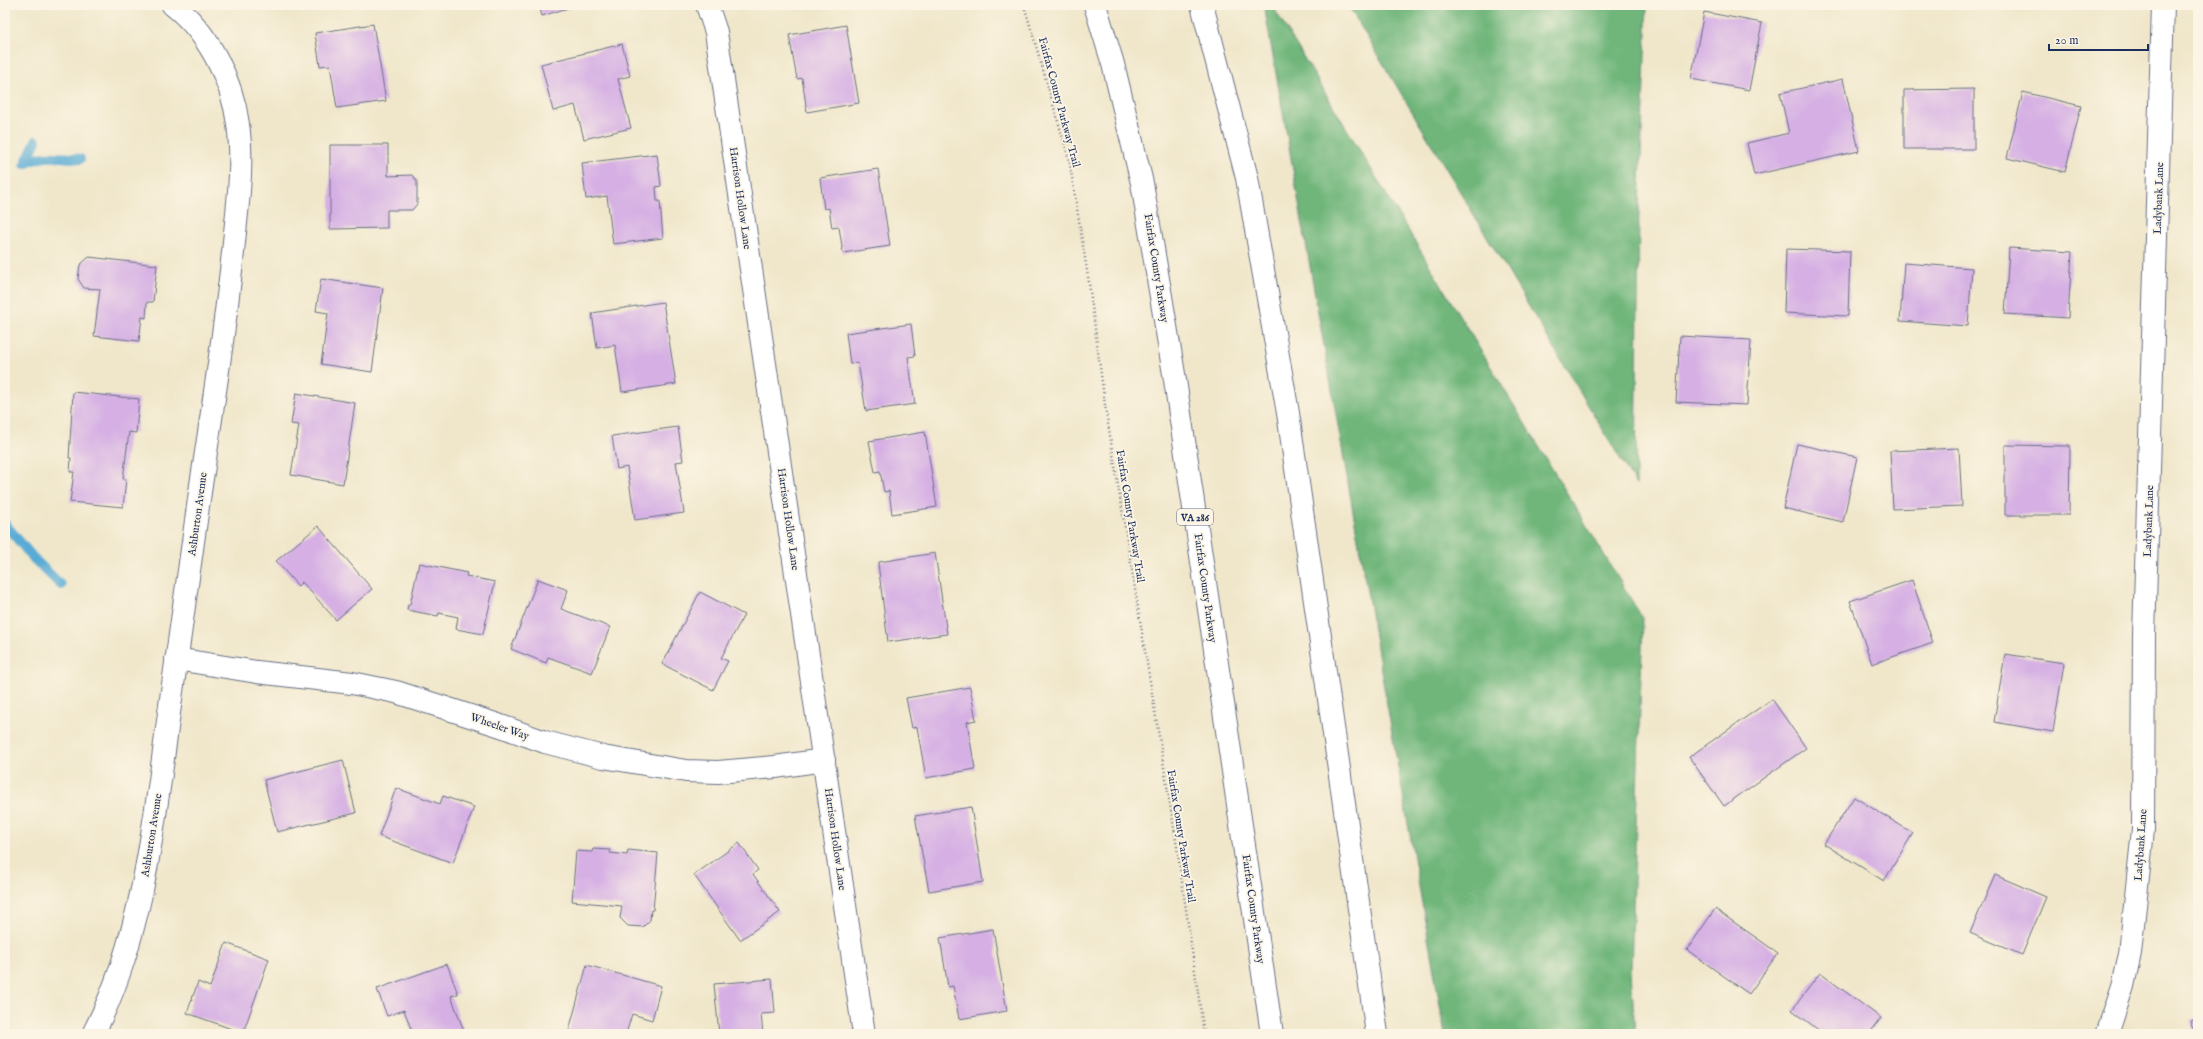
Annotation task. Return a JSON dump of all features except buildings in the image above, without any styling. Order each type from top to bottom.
[{"type":"main road","name":"Ashburton Avenue","points":[[93,1034],[102,1017],[128,943],[142,892],[161,775],[176,659],[227,306],[240,178],[238,123],[228,82],[209,44],[183,13],[173,5]]},
{"type":"main road","name":"Harrison Hollow Lane","points":[[707,5],[716,32],[864,1034]]},
{"type":"main road","name":"Fairfax County Parkway","points":[[1095,5],[1113,64],[1142,183],[1175,380],[1272,1034]]},
{"type":"main road","points":[[1202,5],[1247,178],[1287,405],[1377,1034]]},
{"type":"main road","name":"Ladybank Lane","points":[[2107,1034],[2123,986],[2130,953],[2143,830],[2144,636],[2163,5]]},
{"type":"main road","name":"Wheeler Way","points":[[176,659],[257,672],[352,683],[396,692],[498,724],[545,742],[603,757],[686,771],[718,772],[775,767],[824,760]]},
{"type":"path","name":"Fairfax County Parkway Trail","points":[[1024,5],[1069,159],[1089,283],[1105,405],[1177,847],[1204,1034]]},
{"type":"green space","points":[[1264,5],[1272,5],[1643,619],[1631,970],[1635,1034],[1445,1034]]},
{"type":"green space","points":[[1348,5],[1647,5],[1639,209],[1636,485]]},
{"type":"waterway","points":[[25,164],[36,141]]},
{"type":"waterway","points":[[25,164],[38,158],[45,157],[80,159]]},
{"type":"waterway","points":[[5,524],[34,559],[61,585]]}]
